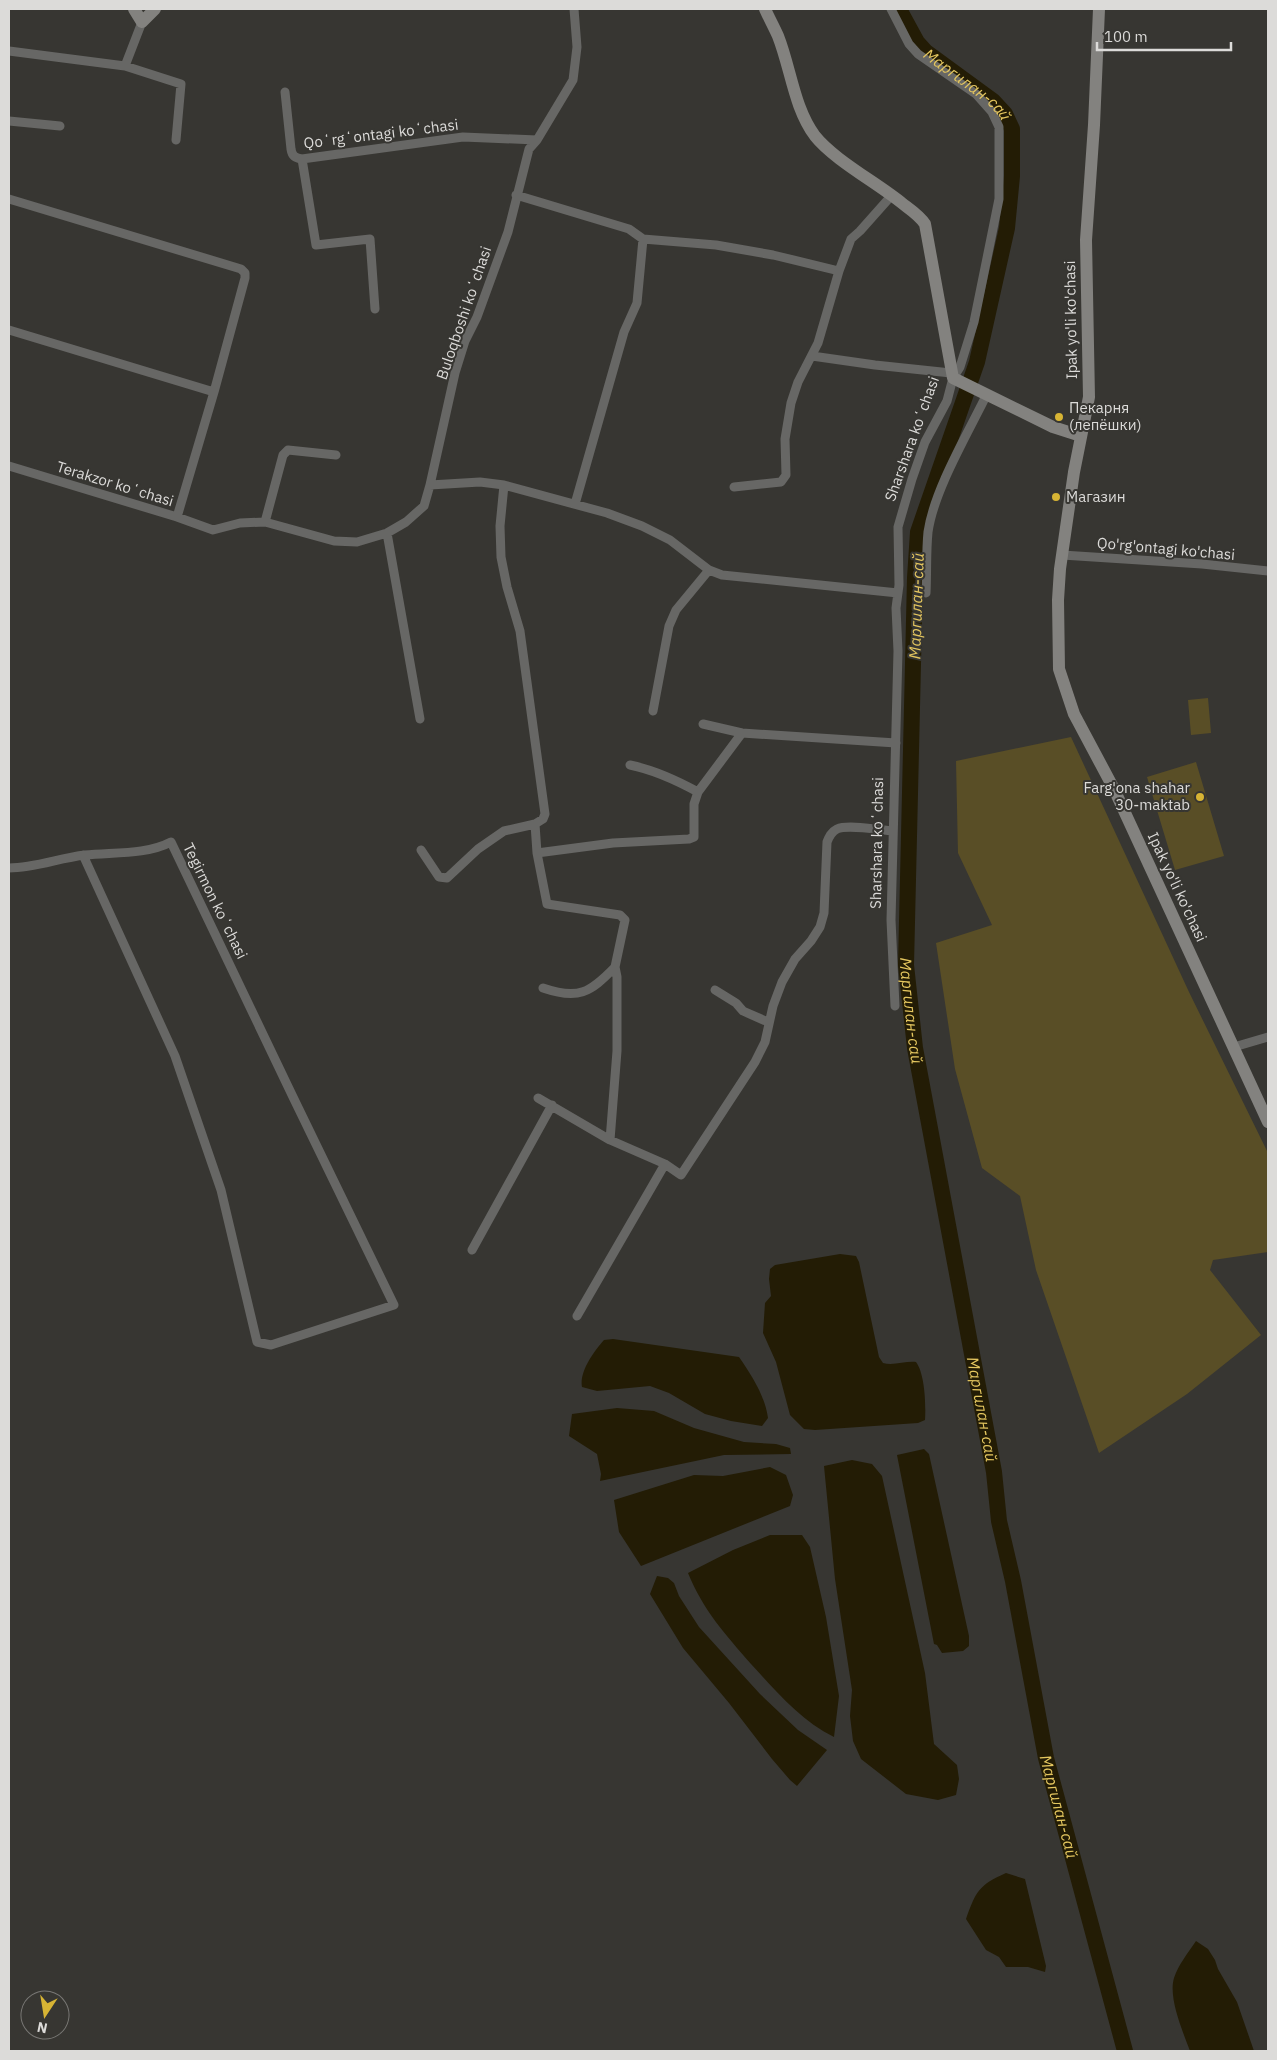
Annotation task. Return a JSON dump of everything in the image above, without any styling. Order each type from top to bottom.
[{"type":"main road","points":[[134,9],[142,22],[155,9]]},
{"type":"main road","name":"Sharshara koʻchasi","points":[[765,9],[778,37],[799,103],[808,125],[816,137],[892,195],[922,219],[925,224],[953,377]]},
{"type":"main road","name":"Ipak yo'li ko'chasi","points":[[1099,9],[1086,250],[1089,397],[1062,555],[1058,600],[1059,668],[1071,705],[1114,790],[1268,1122]]},
{"type":"main road","points":[[953,377],[1053,427],[1081,436]]},
{"type":"street","name":"Buloqboshi koʻchasi","points":[[213,530],[240,523],[264,522],[334,541],[356,542],[387,533],[406,522],[424,506],[455,373],[465,341],[508,232],[529,148],[537,140],[573,80],[577,47],[574,9]]},
{"type":"street","points":[[812,356],[953,377],[960,367],[974,322],[999,198],[999,128],[992,112],[976,94],[918,54],[909,44],[891,9]]},
{"type":"street","points":[[125,66],[142,22]]},
{"type":"street","points":[[9,51],[125,66],[181,84],[176,140]]},
{"type":"street","name":"Qoʻrgʻontagi koʻchasi","points":[[286,92],[292,155],[295,158],[302,159],[463,137],[537,140]]},
{"type":"street","points":[[9,121],[60,126]]},
{"type":"street","points":[[302,159],[316,246],[370,239],[375,309]]},
{"type":"street","points":[[516,195],[629,228],[643,239],[716,244],[839,271]]},
{"type":"street","points":[[734,487],[781,482],[786,475],[785,439],[790,403],[798,382],[818,343],[839,271],[851,239],[892,195]]},
{"type":"street","points":[[9,199],[241,269],[245,273],[214,392],[177,517]]},
{"type":"street","points":[[574,504],[624,332],[637,304],[643,239]]},
{"type":"street","points":[[9,330],[214,392]]},
{"type":"street","name":"Sharshara koʻchasi","points":[[895,1006],[891,920],[898,651],[896,608],[898,593],[898,528],[925,442],[947,402],[953,377]]},
{"type":"street","points":[[926,594],[928,532],[932,515],[950,468],[987,394]]},
{"type":"street","points":[[264,522],[283,455],[288,450],[336,455]]},
{"type":"street","name":"Terakzor koʻchasi","points":[[9,466],[177,517],[213,530]]},
{"type":"street","points":[[430,486],[480,482],[504,486],[574,504],[633,522],[670,540],[708,570],[722,575],[898,593]]},
{"type":"street","points":[[420,850],[440,877],[447,878],[478,849],[504,831],[535,824],[543,819],[545,814],[520,631],[507,587],[501,557],[500,526],[504,486]]},
{"type":"street","points":[[387,533],[420,719]]},
{"type":"street","name":"Qo'rg'ontagi ko'chasi","points":[[1062,555],[1202,564],[1268,572]]},
{"type":"street","points":[[653,711],[668,626],[676,610],[708,570]]},
{"type":"street","points":[[703,724],[742,733],[896,744]]},
{"type":"street","points":[[537,853],[612,843],[689,839],[694,837],[696,833],[694,804],[698,792],[742,733]]},
{"type":"street","points":[[630,765],[648,768],[666,775],[698,792]]},
{"type":"street","points":[[535,824],[537,853],[547,904],[620,915],[625,920],[615,967],[617,977],[617,1051],[610,1140]]},
{"type":"street","points":[[538,1098],[610,1140],[665,1164],[681,1175],[755,1062],[764,1042],[768,1022],[782,982],[795,959],[811,941],[820,927],[824,913],[827,842],[831,834],[837,829],[846,827],[892,831]]},
{"type":"street","name":"Tegirmon koʻchasi","points":[[172,842],[394,1305],[271,1345],[257,1342],[220,1190],[175,1056],[83,855],[153,848],[172,842]]},
{"type":"street","points":[[9,868],[21,868],[83,855]]},
{"type":"street","points":[[543,988],[561,994],[585,991],[600,983],[615,967]]},
{"type":"street","points":[[715,990],[736,1003],[743,1011],[768,1022]]},
{"type":"street","points":[[1234,1047],[1268,1037]]},
{"type":"street","points":[[472,1250],[552,1105]]},
{"type":"street","points":[[577,1316],[665,1164]]},
{"type":"shaded area","points":[[1208,698],[1211,733],[1191,735],[1188,700]]},
{"type":"shaded area","points":[[1071,737],[1189,992],[1268,1153],[1268,1252],[1213,1260],[1210,1270],[1261,1335],[1187,1394],[1099,1453],[1036,1270],[1020,1196],[982,1168],[955,1069],[936,943],[992,925],[958,853],[956,761]]},
{"type":"shaded area","points":[[1196,762],[1224,856],[1175,870],[1147,777]]},
{"type":"shaded area","points":[[840,1254],[856,1256],[859,1262],[879,1357],[883,1363],[916,1362],[919,1367],[924,1390],[925,1420],[918,1423],[815,1430],[804,1429],[790,1415],[776,1362],[763,1333],[765,1303],[771,1296],[770,1269],[775,1265]]},
{"type":"shaded area","points":[[613,1339],[739,1357],[761,1394],[768,1418],[762,1426],[705,1414],[669,1393],[650,1386],[597,1391],[582,1387],[585,1368],[592,1356],[604,1340]]},
{"type":"shaded area","points":[[617,1408],[654,1411],[694,1428],[744,1442],[776,1444],[790,1448],[791,1454],[724,1455],[600,1481],[601,1474],[597,1454],[569,1436],[572,1414]]},
{"type":"shaded area","points":[[924,1449],[929,1454],[969,1636],[969,1646],[963,1651],[942,1653],[937,1645],[934,1644],[897,1455]]},
{"type":"shaded area","points":[[852,1460],[872,1464],[882,1476],[925,1673],[934,1744],[957,1765],[959,1779],[956,1795],[938,1800],[906,1794],[861,1759],[853,1741],[850,1716],[852,1690],[835,1579],[824,1466]]},
{"type":"shaded area","points":[[770,1467],[786,1475],[793,1495],[790,1506],[641,1566],[619,1532],[614,1500],[694,1475],[723,1476]]},
{"type":"shaded area","points":[[770,1535],[802,1535],[810,1547],[826,1617],[839,1696],[834,1737],[799,1714],[751,1664],[708,1610],[688,1573],[733,1550]]},
{"type":"shaded area","points":[[657,1576],[668,1578],[674,1583],[679,1596],[699,1627],[760,1694],[798,1730],[827,1750],[797,1786],[772,1759],[683,1648],[650,1594]]},
{"type":"shaded area","points":[[1006,1873],[1025,1879],[1046,1966],[1045,1972],[1028,1967],[1006,1967],[999,1957],[986,1950],[966,1919],[976,1895],[984,1885]]},
{"type":"shaded area","points":[[1196,1941],[1208,1949],[1215,1960],[1218,1969],[1237,2002],[1254,2051],[1190,2051],[1177,2015],[1173,1986],[1178,1968]]},
{"type":"waterway","name":"Маргилан-сай","points":[[899,9],[917,42],[926,52],[993,101],[1005,114],[1012,129],[1012,176],[1007,228],[977,362],[918,532],[915,578],[906,965],[915,1048],[994,1472],[999,1521],[1013,1581],[1046,1758],[1125,2051]]},
{"type":"place","name":"Пекарня (лепёшки)","points":[[1059,417]]},
{"type":"place","name":"Магазин","points":[[1056,497]]},
{"type":"place","name":"Farg'ona shahar 30-maktab","points":[[1200,797]]}]
